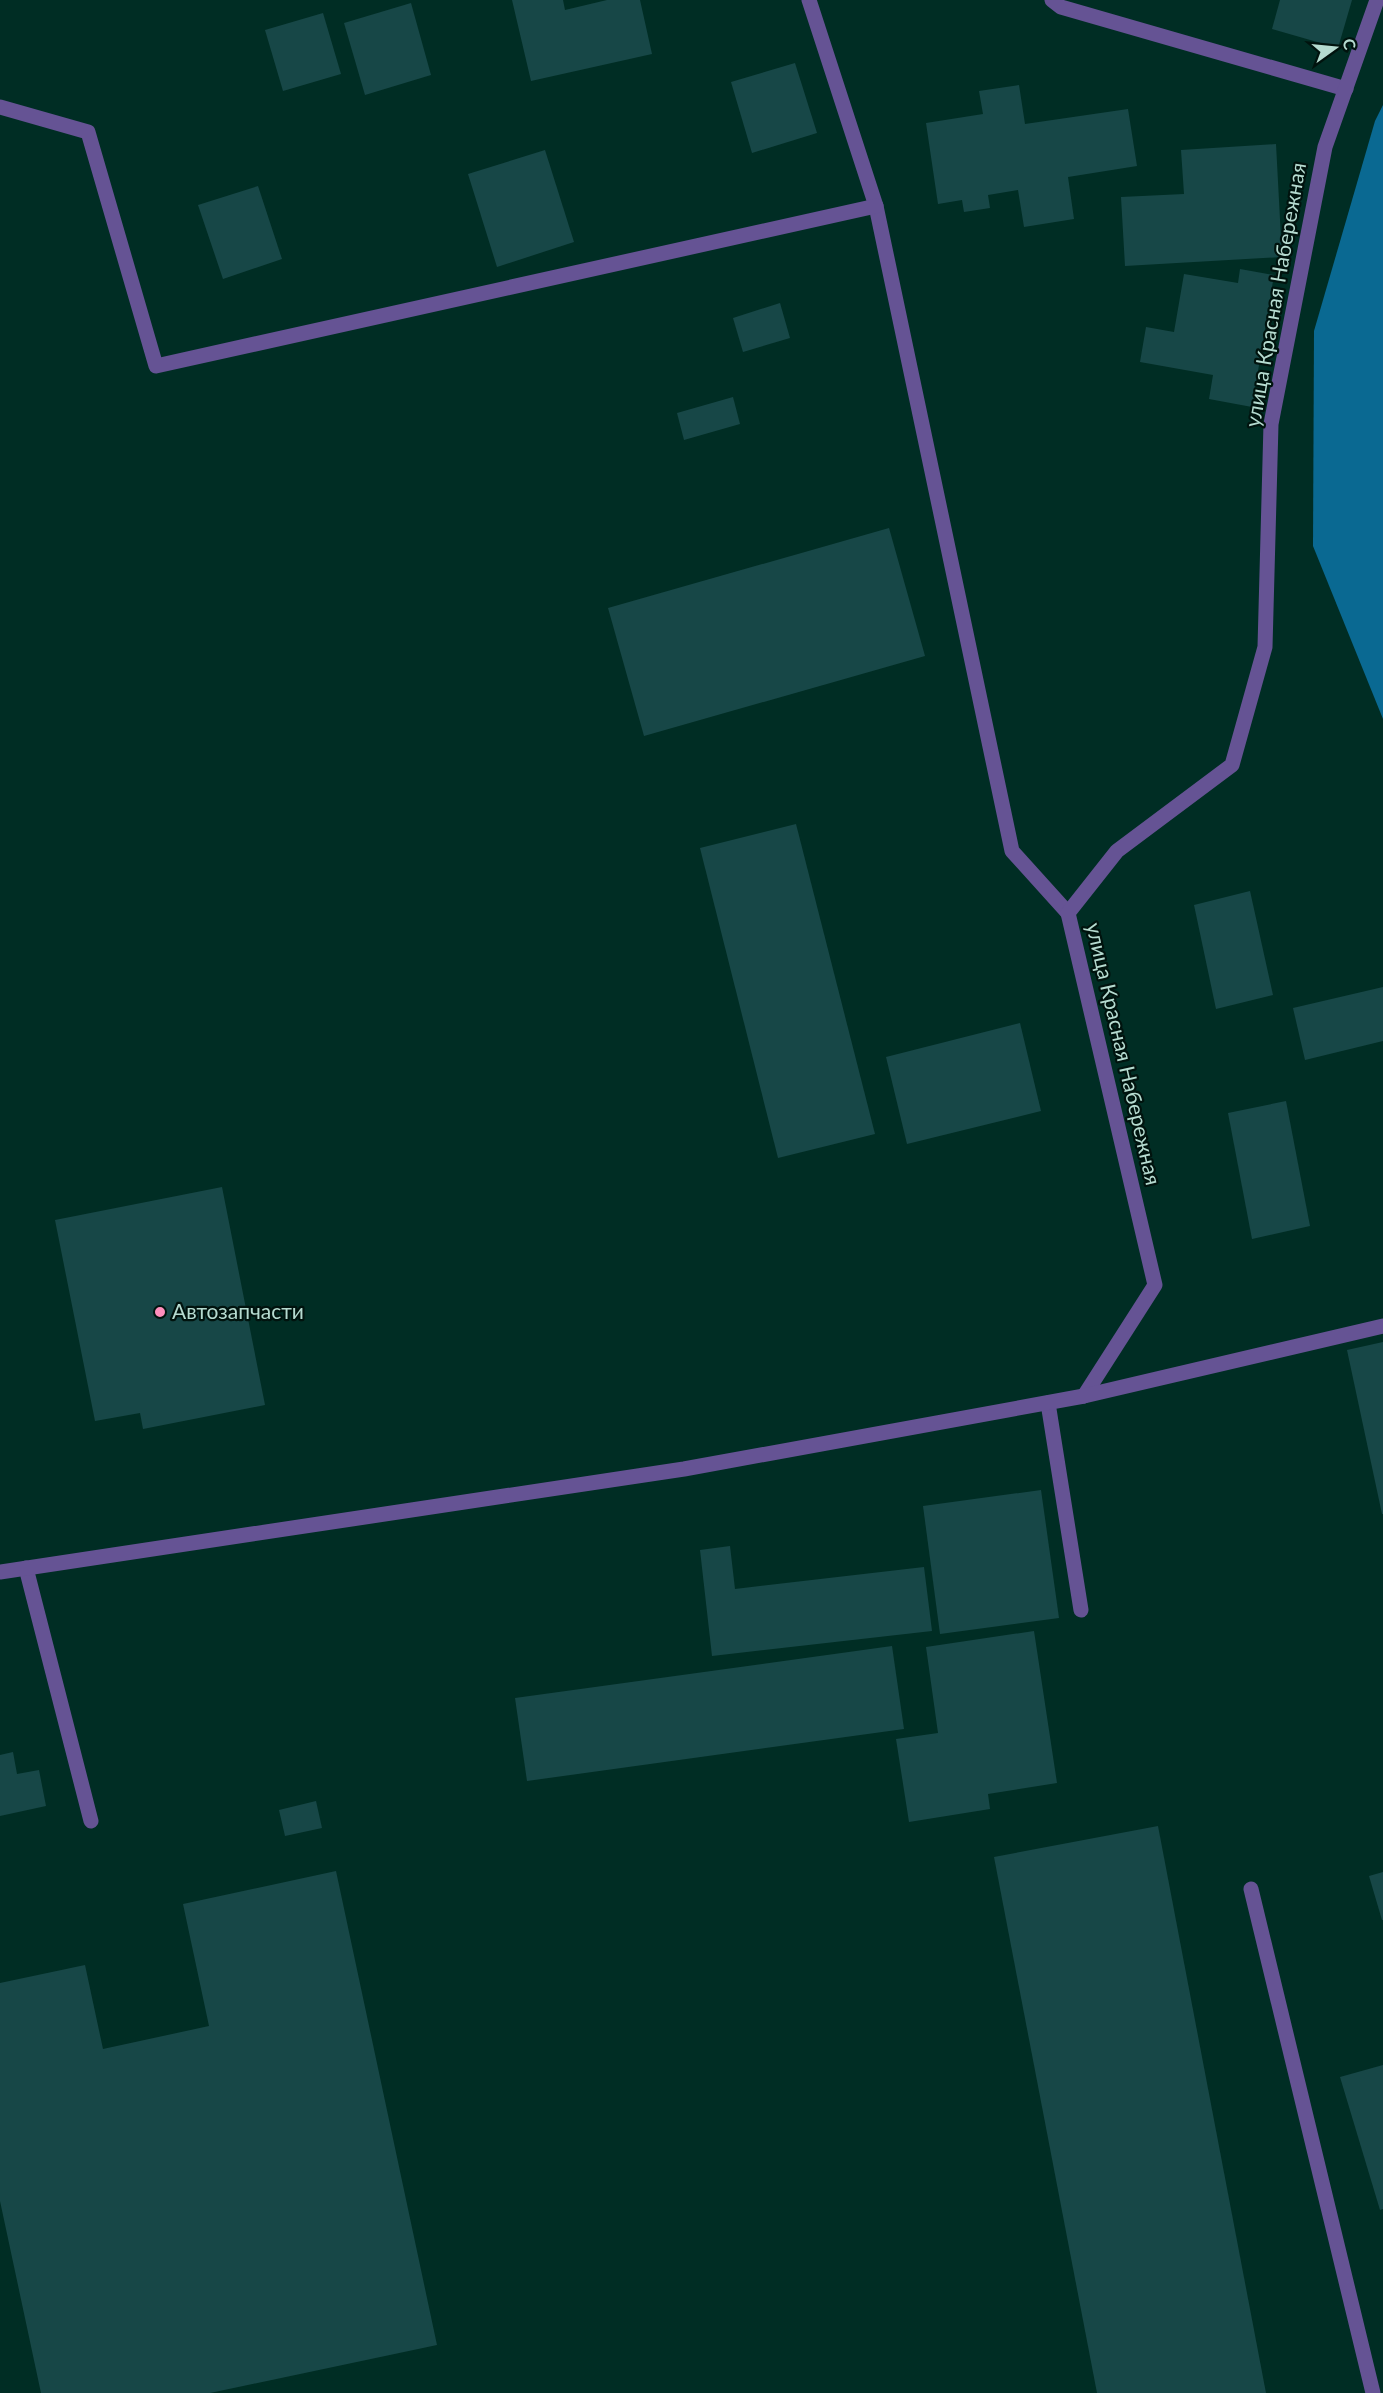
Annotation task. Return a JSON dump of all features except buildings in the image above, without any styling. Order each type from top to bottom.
[{"type":"street","points":[[809,0],[876,206],[1012,851],[1068,913]]},
{"type":"street","points":[[1052,0],[1061,7],[1346,90]]},
{"type":"street","name":"улица Красная Набережная","points":[[1084,1396],[1155,1285],[1068,913],[1117,851],[1232,765],[1265,647],[1271,424],[1325,147],[1377,0]]},
{"type":"street","points":[[0,107],[88,132],[156,366],[876,206]]},
{"type":"street","points":[[0,1572],[684,1469],[1084,1396],[1383,1326]]},
{"type":"street","points":[[1048,1403],[1081,1610]]},
{"type":"street","points":[[26,1568],[91,1821]]},
{"type":"street","points":[[1251,1889],[1373,2393]]},
{"type":"water","points":[[1383,105],[1383,719],[1313,546],[1314,331],[1375,121]]},
{"type":"place","name":"Автозапчасти","points":[[160,1312]]}]
